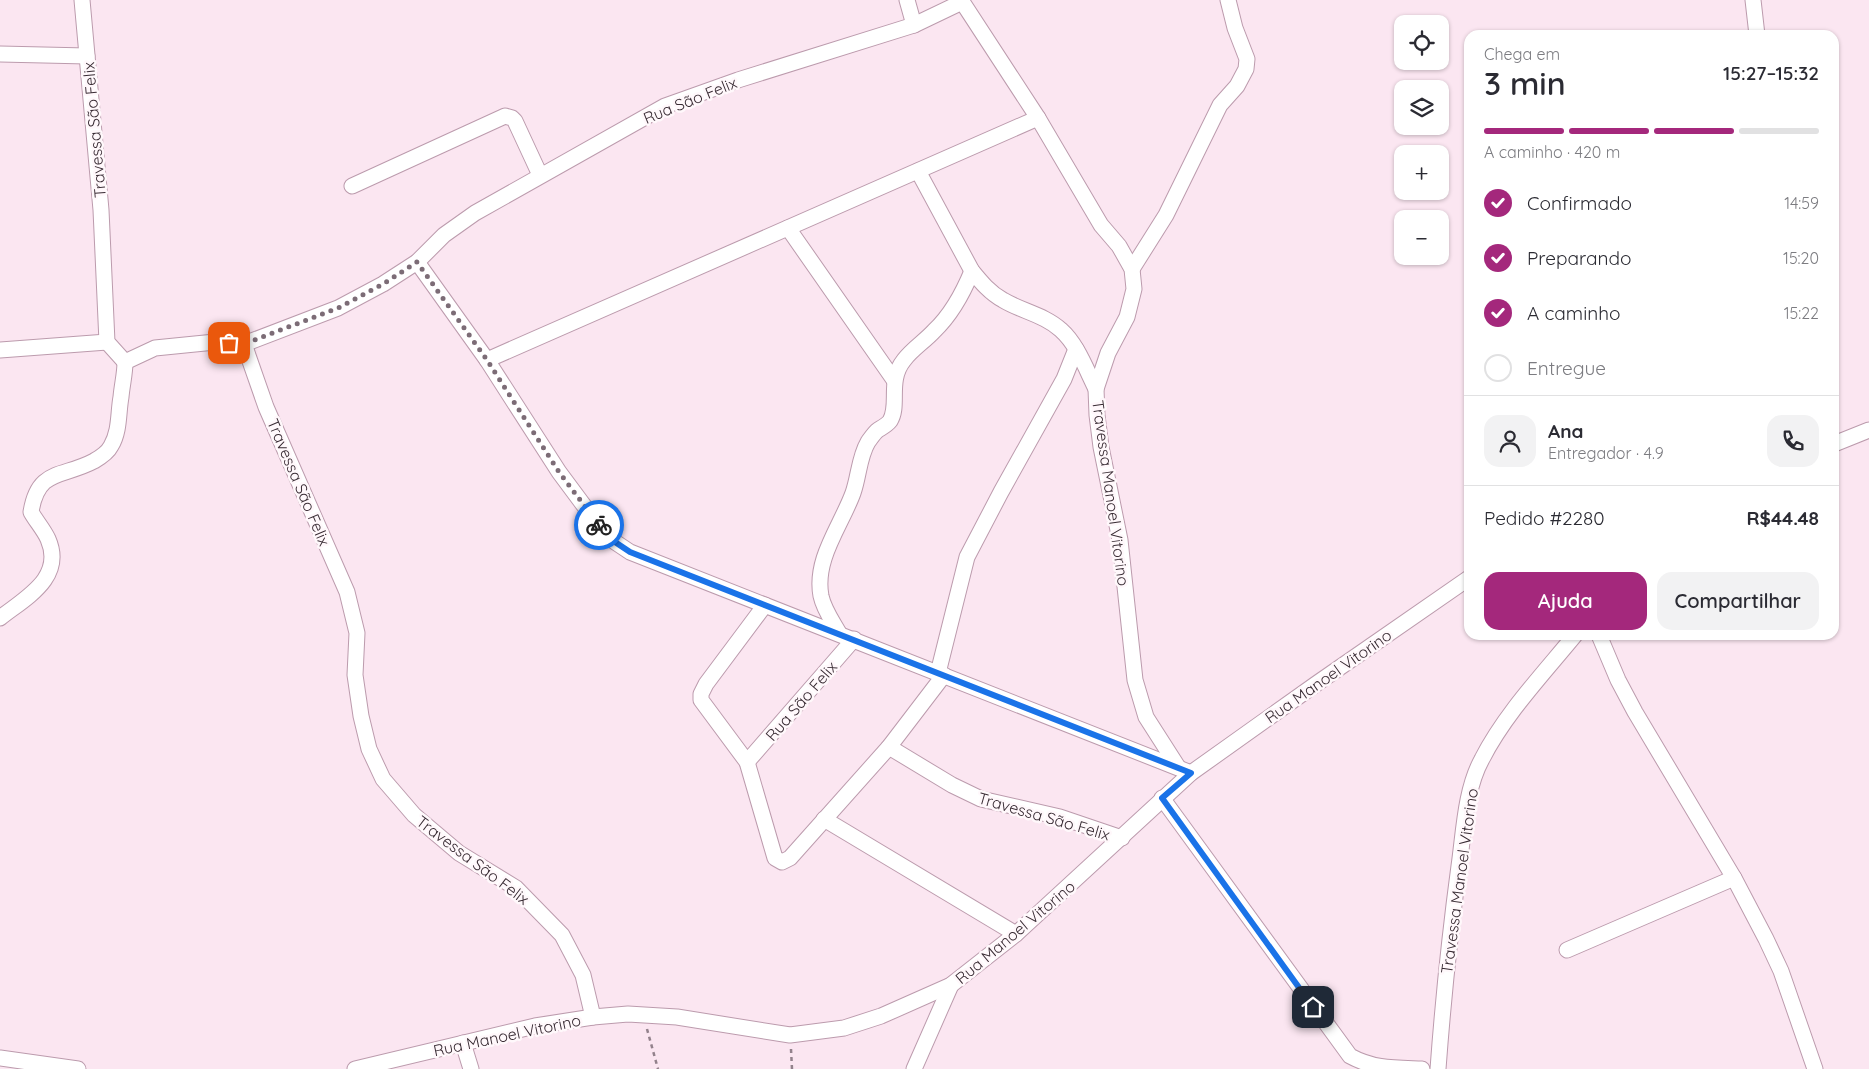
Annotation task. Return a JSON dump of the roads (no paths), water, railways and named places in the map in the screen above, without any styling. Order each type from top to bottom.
[{"type":"street","name":"Travessa São Felix","points":[[82,0],[102,210],[107,342]]},
{"type":"street","points":[[907,0],[914,25]]},
{"type":"street","points":[[1132,269],[1166,216],[1220,105],[1237,86],[1246,69],[1247,59],[1235,28],[1228,0]]},
{"type":"street","points":[[1753,0],[1756,30]]},
{"type":"street","name":"Rua São Felix","points":[[244,344],[338,308],[383,284],[417,262],[444,235],[475,213],[665,106],[738,80],[914,25],[961,1]]},
{"type":"street","name":"Travessa Manoel Vitorino","points":[[961,1],[1038,118],[1101,226],[1119,246],[1132,269],[1134,288],[1127,317],[1108,353],[1096,389],[1096,415],[1120,540],[1135,680],[1146,716],[1184,770]]},
{"type":"street","points":[[0,54],[87,56]]},
{"type":"street","points":[[352,186],[504,116],[512,118],[515,122],[540,175]]},
{"type":"street","points":[[487,360],[1038,118]]},
{"type":"street","points":[[918,171],[972,271],[983,284],[1002,300],[1031,312],[1061,330],[1076,349],[1096,389]]},
{"type":"street","points":[[788,228],[894,380]]},
{"type":"street","points":[[417,262],[487,360],[559,472],[609,538],[630,552],[1184,770]]},
{"type":"street","points":[[840,634],[828,614],[822,597],[820,575],[825,557],[853,493],[860,463],[867,444],[876,431],[889,422],[892,414],[894,380],[897,371],[904,359],[946,318],[962,294],[972,271]]},
{"type":"street","points":[[0,350],[107,342],[125,362],[117,432],[111,447],[100,458],[89,464],[45,480],[37,490],[31,512],[48,537],[52,552],[51,568],[36,591],[0,618]]},
{"type":"street","points":[[125,362],[155,348],[215,342],[244,344]]},
{"type":"street","name":"Travessa São Felix","points":[[244,344],[266,407],[346,592],[357,633],[355,675],[360,716],[369,749],[383,779],[414,815],[459,853],[516,888],[562,935],[583,975],[593,1017]]},
{"type":"street","points":[[765,605],[706,684],[701,694],[701,700],[747,762],[775,858],[782,862],[790,858],[889,747],[941,674],[967,558],[1001,492],[1064,379],[1076,349]]},
{"type":"street","points":[[1839,441],[1869,430]]},
{"type":"street","name":"Rua Manoel Vitorino","points":[[355,1069],[535,1026],[593,1017],[628,1014],[677,1017],[790,1035],[844,1028],[882,1016],[951,985],[1016,934],[1122,838],[1162,798],[1184,770],[1316,684],[1464,581]]},
{"type":"street","name":"Rua São Felix","points":[[747,762],[854,639]]},
{"type":"street","name":"Travessa Manoel Vitorino","points":[[1438,1069],[1446,962],[1464,827],[1472,785],[1481,760],[1496,735],[1571,640]]},
{"type":"street","points":[[1601,640],[1618,680],[1643,728],[1734,878],[1766,939],[1781,971],[1815,1069]]},
{"type":"street","name":"Travessa São Felix","points":[[889,747],[952,785],[981,799],[1060,817],[1122,838]]},
{"type":"street","points":[[1162,798],[1350,1056],[1363,1064],[1375,1068],[1422,1069]]},
{"type":"street","points":[[824,819],[1016,934]]},
{"type":"street","points":[[1567,950],[1734,878]]},
{"type":"street","points":[[914,1069],[951,985]]},
{"type":"street","points":[[463,1043],[471,1069]]},
{"type":"street","points":[[0,1058],[78,1069]]}]
